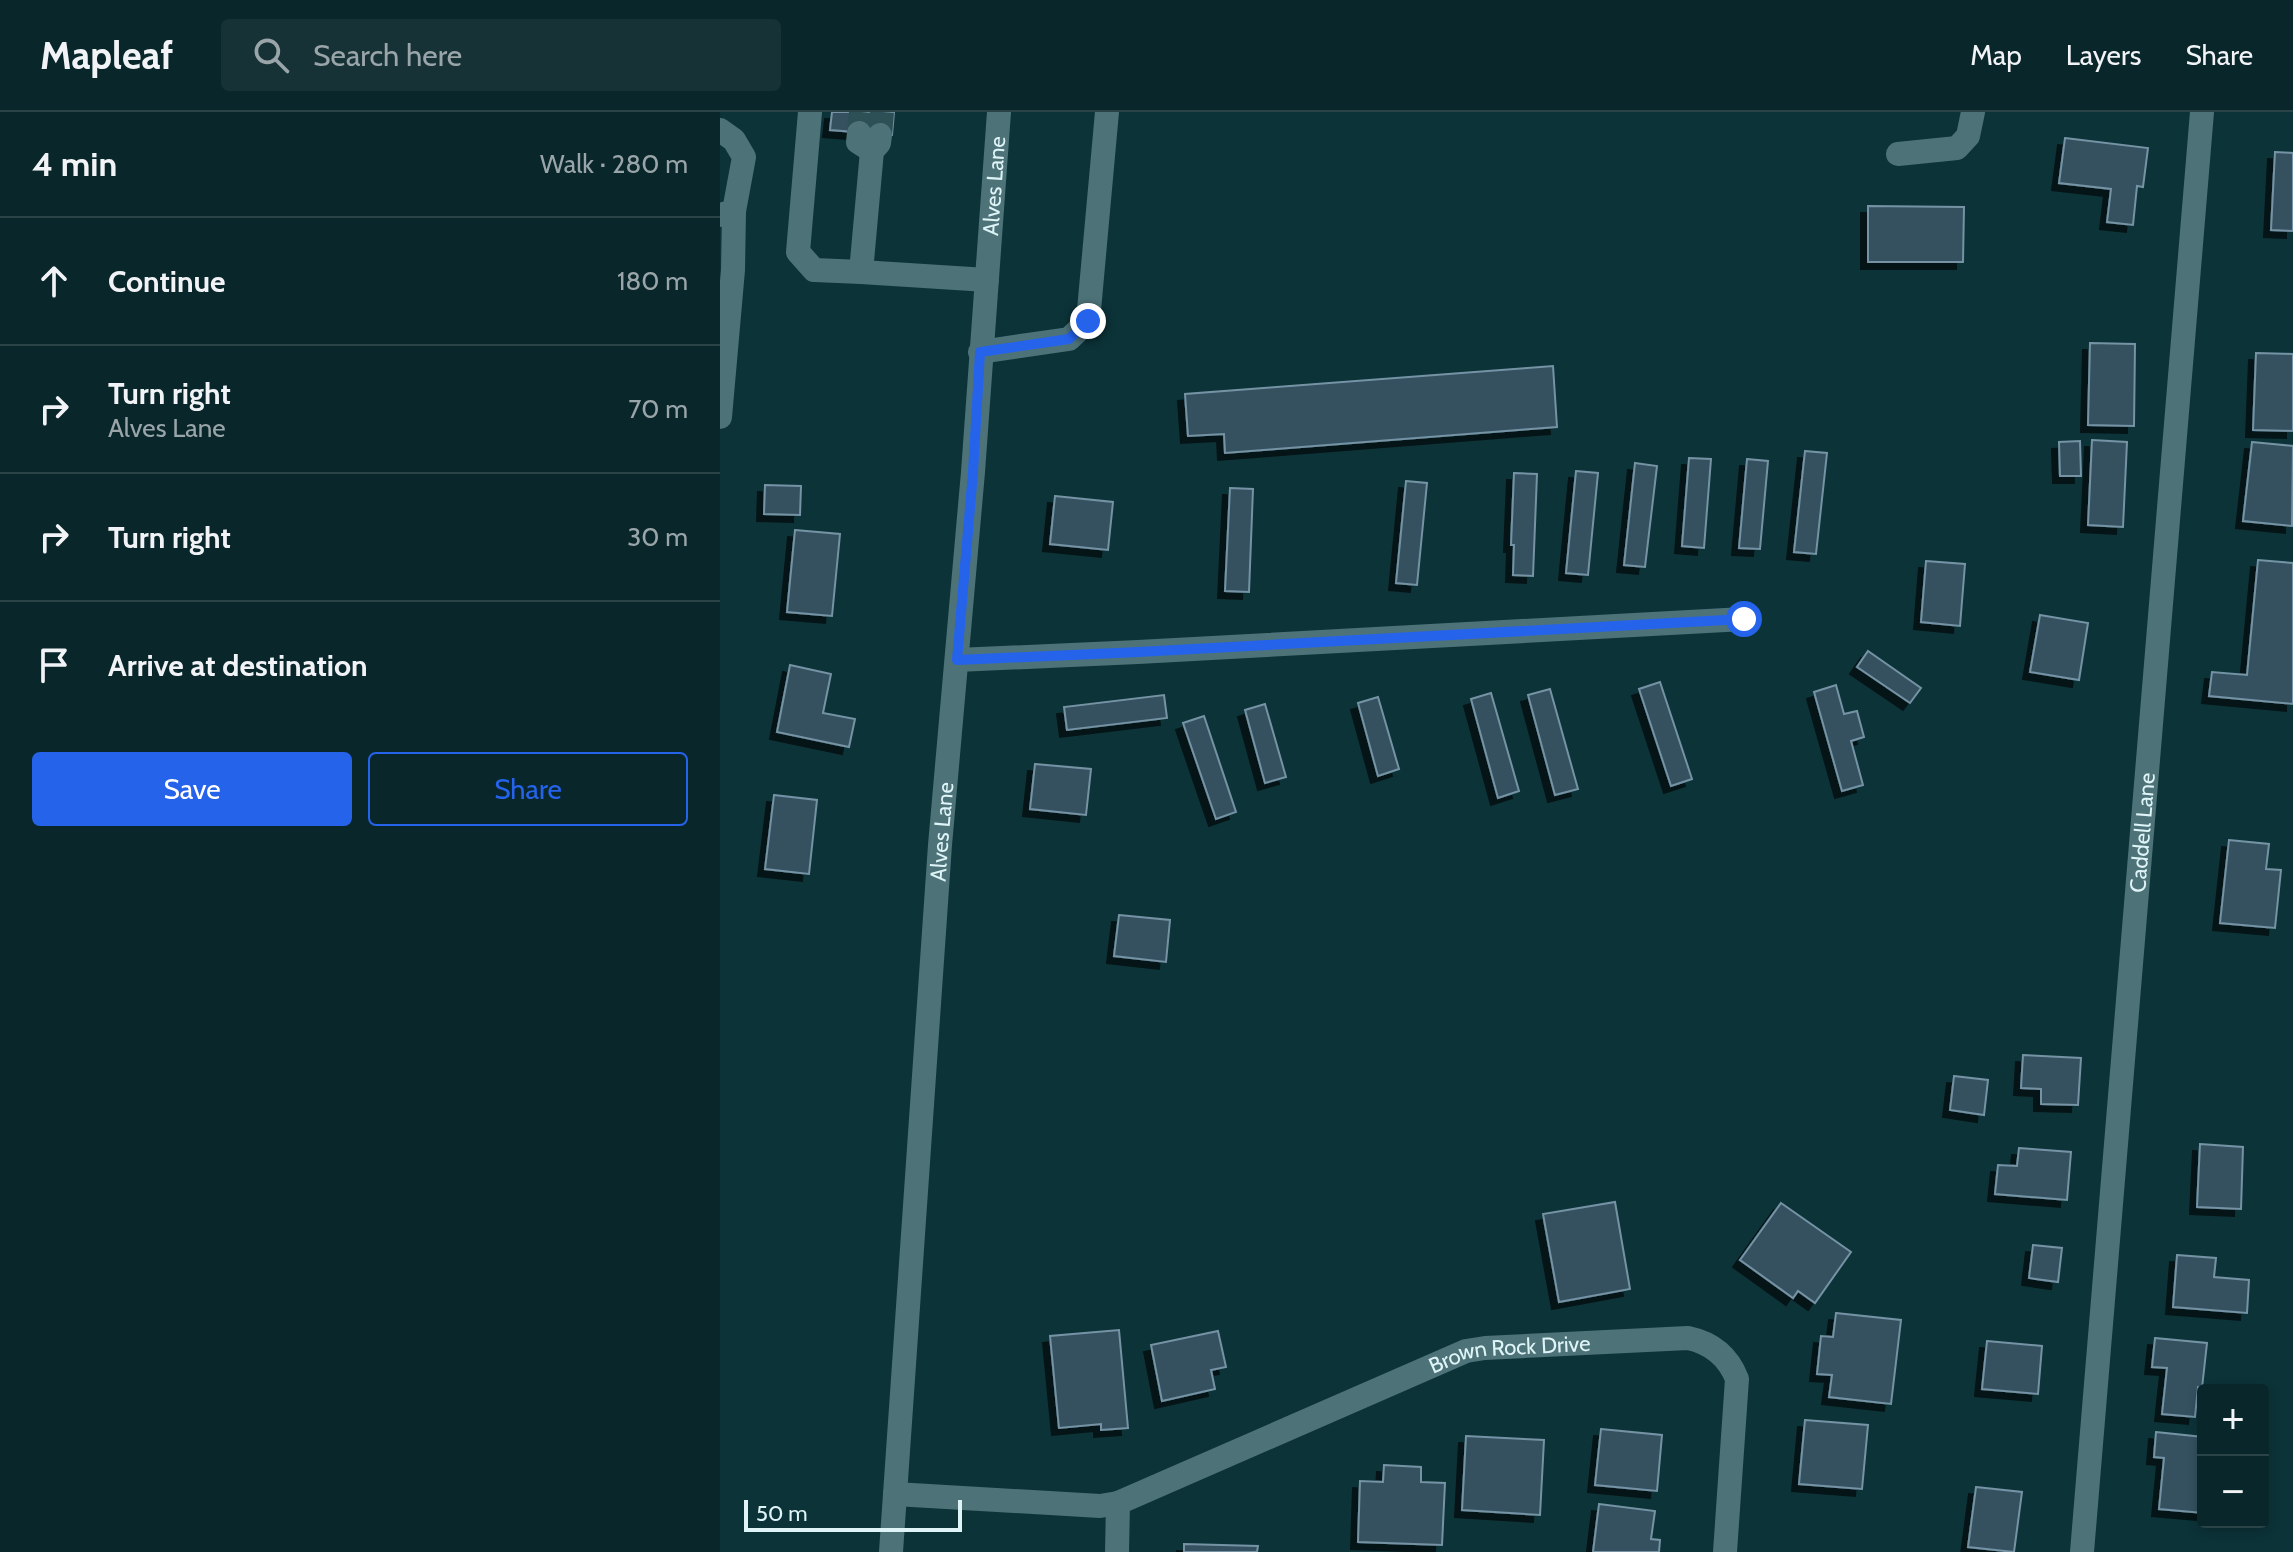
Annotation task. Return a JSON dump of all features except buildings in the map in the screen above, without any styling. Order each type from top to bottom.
[{"type":"street","points":[[810,112],[798,252],[814,270],[987,280]]},
{"type":"street","name":"Alves Lane","points":[[891,1552],[936,908],[973,472],[999,112]]},
{"type":"street","points":[[980,352],[1069,339],[1088,321],[1107,112]]},
{"type":"street","points":[[1898,154],[1957,148],[1968,136],[1973,112]]},
{"type":"street","name":"Caddell Lane","points":[[2082,1552],[2202,112]]},
{"type":"street","points":[[720,130],[734,140],[744,157],[727,213],[733,270],[720,417]]},
{"type":"street","points":[[861,272],[870,140]]},
{"type":"street","points":[[957,660],[1744,619]]},
{"type":"street","name":"Brown Rock Drive","points":[[895,1494],[1100,1506],[1118,1503],[1466,1351],[1688,1338],[1713,1346],[1733,1367],[1737,1379],[1725,1552]]},
{"type":"street","points":[[1117,1552],[1118,1503]]},
{"type":"tunnel","points":[[859,133],[861,112]]},
{"type":"tunnel","points":[[880,135],[882,112]]},
{"type":"route","points":[[1088,321],[1069,339],[980,352],[957,660],[1744,619]]}]
